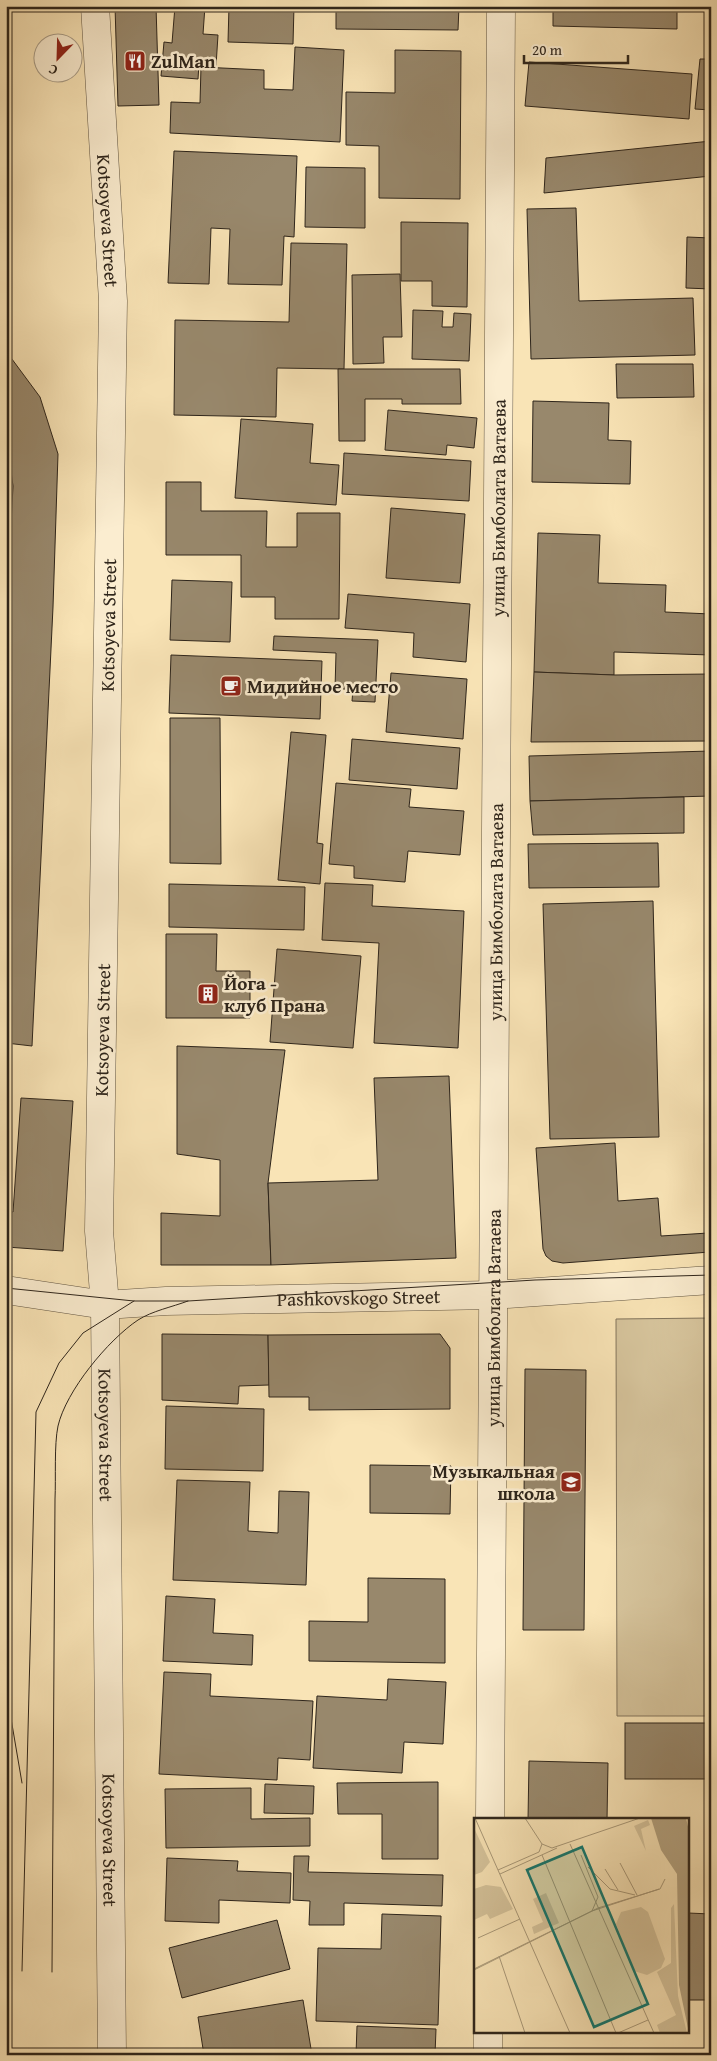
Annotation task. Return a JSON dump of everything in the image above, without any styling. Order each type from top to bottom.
[{"type":"street","name":"Kotsoyeva Street","points":[[95,6],[113,301],[99,1231],[106,1305],[112,2055]]},
{"type":"street","name":"улица Бимболата Ватаева","points":[[490,1818],[501,6]]},
{"type":"street","name":"Pashkovskogo Street","points":[[6,1290],[106,1305],[166,1301],[493,1294],[711,1280]]},
{"type":"street","points":[[488,2034],[488,2055]]},
{"type":"shaded area","points":[[6,435],[13,486],[6,616]]},
{"type":"shaded area","points":[[711,1318],[711,1716],[617,1716],[616,1319]]},
{"type":"building","points":[[115,6],[156,6],[159,105],[118,106]]},
{"type":"building","points":[[175,6],[205,6],[203,34],[218,35],[216,66],[199,64],[198,79],[161,76],[164,42],[172,43]]},
{"type":"building","points":[[229,6],[294,6],[293,44],[228,42]]},
{"type":"building","points":[[336,6],[459,6],[458,30],[336,29]]},
{"type":"building","points":[[553,6],[677,6],[677,29],[553,26]]},
{"type":"building","points":[[295,47],[344,50],[340,142],[170,133],[171,102],[200,103],[201,67],[264,70],[264,89],[293,90]]},
{"type":"building","points":[[395,50],[461,51],[460,199],[379,198],[379,146],[346,145],[346,92],[395,93]]},
{"type":"building","points":[[700,59],[711,59],[711,110],[695,109]]},
{"type":"building","points":[[529,62],[692,74],[689,119],[525,106]]},
{"type":"building","points":[[711,141],[711,176],[544,193],[546,158]]},
{"type":"building","points":[[174,151],[297,156],[294,237],[284,236],[282,285],[228,284],[230,229],[211,228],[209,284],[168,283]]},
{"type":"building","points":[[306,167],[365,168],[365,228],[305,227]]},
{"type":"building","points":[[576,208],[579,301],[693,298],[695,355],[531,359],[527,209]]},
{"type":"building","points":[[401,222],[468,223],[467,307],[432,306],[432,281],[401,281]]},
{"type":"building","points":[[687,237],[711,238],[711,289],[686,288]]},
{"type":"building","points":[[291,243],[347,244],[344,369],[277,368],[276,417],[174,415],[175,320],[289,322]]},
{"type":"building","points":[[400,274],[402,337],[383,337],[384,363],[353,364],[352,275]]},
{"type":"building","points":[[413,310],[443,311],[442,327],[453,327],[454,313],[471,314],[469,361],[412,359]]},
{"type":"building","points":[[6,351],[40,397],[58,454],[53,607],[32,1046],[6,1043],[6,616],[13,486],[6,435]]},
{"type":"building","points":[[616,364],[693,364],[694,397],[617,398]]},
{"type":"building","points":[[338,369],[460,369],[461,404],[402,404],[402,399],[365,399],[365,441],[339,441]]},
{"type":"building","points":[[533,401],[609,403],[608,440],[631,441],[630,484],[532,482]]},
{"type":"building","points":[[388,410],[477,418],[474,448],[447,445],[446,455],[385,450]]},
{"type":"building","points":[[241,419],[313,424],[310,463],[339,465],[336,505],[235,498]]},
{"type":"building","points":[[344,453],[471,461],[469,501],[342,494]]},
{"type":"building","points":[[166,482],[201,482],[201,511],[267,511],[266,547],[297,547],[297,513],[340,513],[339,619],[275,619],[275,597],[241,597],[241,555],[166,555]]},
{"type":"building","points":[[391,508],[465,514],[460,583],[386,578]]},
{"type":"building","points":[[538,533],[600,535],[598,583],[666,585],[665,612],[711,614],[711,655],[614,652],[614,675],[534,672]]},
{"type":"building","points":[[172,580],[232,582],[230,642],[170,640]]},
{"type":"building","points":[[348,594],[470,604],[466,662],[413,657],[414,633],[345,628]]},
{"type":"building","points":[[274,636],[378,640],[375,702],[352,701],[353,689],[335,689],[336,653],[273,650]]},
{"type":"building","points":[[171,655],[322,661],[320,719],[169,713]]},
{"type":"building","points":[[534,672],[614,675],[711,674],[711,741],[531,742]]},
{"type":"building","points":[[391,673],[467,679],[463,739],[386,732]]},
{"type":"building","points":[[170,718],[220,718],[221,864],[170,863]]},
{"type":"building","points":[[291,732],[326,735],[317,843],[323,844],[320,884],[278,880]]},
{"type":"building","points":[[352,739],[460,748],[457,789],[349,780]]},
{"type":"building","points":[[711,751],[711,796],[530,801],[529,756]]},
{"type":"building","points":[[336,783],[411,789],[409,807],[464,811],[460,855],[408,851],[405,882],[354,878],[354,866],[329,864]]},
{"type":"building","points":[[684,797],[684,833],[533,835],[530,801]]},
{"type":"building","points":[[658,843],[659,887],[529,888],[528,844]]},
{"type":"building","points":[[325,883],[373,885],[372,906],[464,911],[458,1048],[374,1043],[379,943],[322,940]]},
{"type":"building","points":[[169,884],[305,887],[304,930],[169,927]]},
{"type":"building","points":[[653,901],[659,1137],[550,1139],[543,904]]},
{"type":"building","name":"Йога - клуб Прана","points":[[166,934],[217,934],[216,971],[250,971],[250,1018],[166,1018]]},
{"type":"building","points":[[277,949],[361,956],[353,1048],[270,1042]]},
{"type":"building","points":[[177,1046],[285,1050],[268,1183],[271,1265],[161,1265],[161,1213],[220,1216],[220,1160],[177,1154]]},
{"type":"building","points":[[449,1076],[456,1258],[271,1265],[268,1183],[378,1180],[374,1078]]},
{"type":"building","points":[[21,1098],[73,1101],[63,1251],[6,1247],[6,1211],[13,1212]]},
{"type":"building","points":[[615,1143],[618,1201],[658,1198],[661,1236],[708,1233],[710,1252],[563,1263],[552,1261],[546,1256],[543,1249],[536,1148]]},
{"type":"building","points":[[162,1334],[268,1335],[269,1385],[239,1386],[238,1404],[162,1400]]},
{"type":"building","points":[[440,1334],[450,1348],[450,1409],[309,1410],[309,1397],[269,1397],[268,1335]]},
{"type":"building","points":[[525,1369],[586,1370],[584,1630],[523,1630]]},
{"type":"building","points":[[166,1406],[264,1409],[263,1471],[165,1469]]},
{"type":"building","points":[[370,1465],[451,1466],[450,1514],[370,1513]]},
{"type":"building","points":[[177,1480],[250,1482],[248,1531],[278,1533],[279,1491],[309,1492],[306,1585],[173,1580]]},
{"type":"building","points":[[368,1578],[445,1579],[445,1663],[309,1661],[309,1621],[368,1622]]},
{"type":"building","points":[[166,1596],[215,1599],[213,1633],[253,1635],[252,1665],[163,1661]]},
{"type":"building","points":[[164,1672],[211,1674],[210,1696],[313,1701],[310,1760],[278,1758],[277,1780],[159,1774]]},
{"type":"building","points":[[388,1679],[446,1682],[443,1744],[404,1742],[402,1773],[313,1768],[317,1696],[387,1700]]},
{"type":"building","points":[[625,1723],[711,1723],[711,1779],[625,1779]]},
{"type":"building","points":[[529,1761],[608,1763],[607,1818],[528,1818]]},
{"type":"building","points":[[438,1782],[438,1859],[382,1859],[382,1814],[338,1814],[337,1783]]},
{"type":"building","points":[[265,1784],[314,1786],[313,1814],[264,1813]]},
{"type":"building","points":[[251,1788],[251,1819],[310,1818],[310,1846],[166,1848],[165,1789]]},
{"type":"building","points":[[294,1856],[309,1856],[308,1872],[443,1875],[442,1906],[344,1903],[344,1925],[309,1925],[310,1901],[293,1900]]},
{"type":"building","points":[[167,1858],[238,1861],[237,1871],[291,1873],[290,1903],[219,1900],[219,1923],[165,1921]]},
{"type":"building","points":[[690,1913],[711,1914],[711,2000],[690,2000]]},
{"type":"building","points":[[382,1914],[441,1916],[438,2025],[316,2021],[318,1948],[381,1949]]},
{"type":"building","points":[[277,1920],[290,1969],[182,1998],[169,1948]]},
{"type":"building","points":[[303,2000],[312,2055],[204,2055],[198,2017]]},
{"type":"building","points":[[357,2026],[436,2029],[435,2055],[356,2055]]},
{"type":"tram line","points":[[6,1288],[134,1301],[188,1301],[535,1280],[711,1275]]},
{"type":"tram line","points":[[22,1971],[36,1412],[59,1363],[83,1333],[134,1301]]},
{"type":"tram line","points":[[52,1972],[55,1462],[58,1426],[70,1397],[79,1382],[114,1340],[138,1320],[188,1301]]},
{"type":"tram line","points":[[6,1689],[22,1783]]},
{"type":"place","name":"ZulMan","points":[[135,61]]},
{"type":"place","name":"Мидийное место","points":[[231,686]]},
{"type":"place","name":"Йога - клуб Прана","points":[[208,994]]},
{"type":"place","name":"Музыкальная школа","points":[[571,1482]]}]
